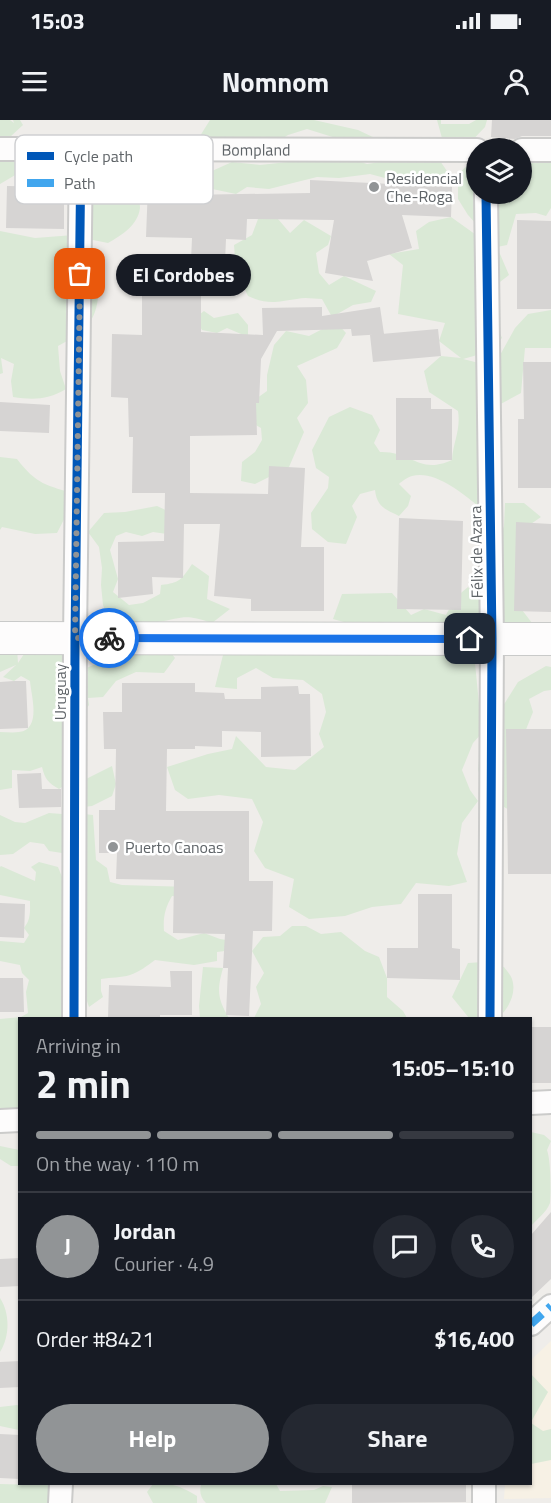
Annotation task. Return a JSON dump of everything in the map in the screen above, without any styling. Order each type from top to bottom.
[{"type":"main road","points":[[0,638],[551,639]]},
{"type":"street","name":"Bompland","points":[[213,149],[466,150]]},
{"type":"street","points":[[532,150],[551,150]]},
{"type":"street","name":"Uruguay","points":[[74,1017],[75,638],[80,204]]},
{"type":"street","name":"Félix de Azara","points":[[486,204],[492,639],[490,1017]]},
{"type":"street","points":[[532,1103],[551,1102]]},
{"type":"street","points":[[0,1121],[18,1120]]},
{"type":"street","points":[[532,1323],[551,1306]]},
{"type":"street","points":[[60,1503],[61,1485]]},
{"type":"street","points":[[483,1503],[484,1485]]},
{"type":"shaded area","points":[[551,1341],[551,1498],[504,1499],[505,1485],[532,1485],[532,1359]]},
{"type":"green space","points":[[0,120],[10,120],[14,123],[13,120],[20,120],[23,125],[10,137],[0,138]]},
{"type":"green space","points":[[210,120],[314,120],[358,130],[377,139],[405,137],[407,149],[438,158],[447,171],[437,183],[396,181],[370,174],[339,178],[317,177],[269,189],[247,187],[236,194],[213,189],[213,171],[232,162],[260,165],[343,156],[367,164],[380,162],[357,158],[339,139],[307,129],[288,135],[266,149],[216,149],[213,147],[213,135],[201,135]]},
{"type":"green space","points":[[437,120],[441,120],[441,124],[469,124],[476,120],[487,120],[485,127],[474,138],[466,138],[464,149],[445,149]]},
{"type":"green space","points":[[0,149],[15,152],[15,175],[0,184]]},
{"type":"green space","points":[[551,154],[551,208],[546,216],[536,213],[516,214],[507,245],[497,247],[468,215],[458,199],[458,174],[466,167],[466,204],[532,204],[532,156]]},
{"type":"green space","points":[[79,204],[140,204],[136,220],[119,237],[108,243],[88,239],[97,270],[97,306],[85,329],[58,346],[60,371],[66,389],[40,398],[13,397],[11,381],[14,364],[1,358],[3,373],[0,374],[0,231],[35,238],[74,235]]},
{"type":"green space","points":[[451,217],[500,254],[509,275],[487,292],[502,338],[488,352],[463,359],[479,363],[489,375],[515,328],[528,314],[551,310],[551,348],[525,348],[521,393],[497,406],[483,490],[477,505],[447,483],[429,476],[412,476],[399,484],[411,496],[408,506],[399,516],[380,504],[375,490],[360,494],[352,506],[357,517],[346,544],[328,542],[312,529],[311,513],[328,488],[329,477],[316,468],[312,450],[329,417],[350,407],[372,415],[380,430],[374,443],[380,452],[400,455],[431,465],[452,460],[458,411],[429,392],[424,371],[441,356],[461,358],[439,341],[445,323],[398,314],[403,265],[389,254],[419,249],[416,231],[429,222]]},
{"type":"green space","points":[[258,219],[278,219],[290,233],[304,220],[331,236],[328,245],[316,253],[319,273],[329,285],[344,276],[376,291],[371,302],[353,305],[332,317],[322,299],[303,298],[272,302],[248,296],[236,271],[234,245],[252,235]]},
{"type":"green space","points":[[204,311],[214,318],[238,313],[248,325],[248,337],[227,328],[217,333],[202,330],[195,318]]},
{"type":"green space","points":[[336,322],[346,333],[337,348],[297,366],[306,380],[308,403],[297,418],[304,432],[289,467],[255,484],[241,481],[242,462],[255,452],[262,440],[261,428],[252,423],[250,403],[267,391],[267,375],[274,345],[286,331],[309,336]]},
{"type":"green space","points":[[0,457],[17,459],[36,479],[58,489],[77,494],[57,533],[35,534],[2,527],[0,530]]},
{"type":"green space","points":[[505,503],[524,503],[541,517],[522,530],[519,606],[532,623],[508,627],[491,610],[491,564],[504,526]]},
{"type":"green space","points":[[157,506],[174,514],[167,534],[153,532],[142,536],[126,532],[116,536],[110,550],[118,579],[113,592],[129,605],[143,603],[160,594],[161,585],[180,579],[192,564],[209,576],[207,599],[230,609],[212,623],[189,617],[145,623],[109,620],[103,605],[99,547],[88,532],[104,513]]},
{"type":"green space","points":[[468,587],[480,599],[483,617],[467,632],[441,631],[421,622],[401,632],[361,627],[333,619],[342,594],[392,593],[411,615],[424,609],[446,615],[455,598]]},
{"type":"green space","points":[[160,638],[175,658],[164,673],[136,672],[116,681],[103,697],[88,698],[89,705],[75,724],[84,780],[112,766],[116,784],[112,796],[92,806],[74,808],[65,785],[59,789],[52,785],[46,778],[42,767],[30,771],[12,770],[12,788],[0,790],[0,732],[26,730],[31,725],[34,711],[30,681],[21,676],[14,681],[3,677],[16,665],[0,672],[0,639],[17,649],[18,663],[26,651],[63,648],[84,669],[117,655],[132,639]]},
{"type":"green space","points":[[224,638],[456,648],[475,663],[479,704],[491,723],[473,743],[462,770],[470,790],[478,801],[462,823],[457,854],[467,882],[449,886],[416,883],[401,904],[372,907],[345,916],[309,919],[289,907],[294,879],[265,868],[254,851],[263,822],[252,799],[219,795],[188,799],[175,790],[167,767],[232,749],[236,736],[266,767],[295,770],[324,747],[319,734],[326,712],[322,694],[303,680],[273,678],[256,668],[237,678],[237,689],[215,687],[223,655]]},
{"type":"green space","points":[[546,666],[551,667],[551,690],[529,699],[533,712],[517,752],[515,813],[491,800],[478,770],[481,741],[518,682]]},
{"type":"green space","points":[[49,813],[62,814],[69,821],[69,838],[62,853],[49,851],[44,844],[30,842],[13,854],[0,855],[0,815],[15,822],[25,823]]},
{"type":"green space","points":[[75,813],[93,815],[96,860],[107,868],[110,882],[122,885],[191,887],[187,897],[172,896],[165,913],[164,931],[178,940],[204,933],[233,941],[233,950],[217,952],[217,961],[194,965],[155,960],[130,975],[101,979],[103,997],[89,1007],[82,986],[85,960],[74,946],[87,927],[80,876],[87,863]]},
{"type":"green space","points":[[39,862],[58,867],[64,882],[67,949],[62,959],[65,987],[78,1017],[21,1017],[28,1013],[26,992],[29,980],[22,973],[20,965],[0,961],[0,941],[24,943],[29,935],[24,928],[29,918],[30,901],[0,895],[0,867],[35,881],[36,872],[31,867]]},
{"type":"green space","points":[[292,926],[306,926],[321,934],[341,932],[365,951],[379,957],[387,978],[387,997],[406,1017],[254,1017],[261,1004],[256,987],[264,973],[252,951],[263,937],[280,936]]},
{"type":"green space","points":[[483,962],[504,967],[510,974],[513,985],[511,1001],[499,1017],[468,1017],[452,997],[468,963]]},
{"type":"green space","points":[[203,967],[223,968],[219,994],[228,1017],[200,1017]]},
{"type":"green space","points":[[18,1017],[18,1107],[12,1111],[0,1110],[0,1019]]},
{"type":"green space","points":[[532,1132],[544,1135],[551,1141],[547,1150],[551,1184],[550,1203],[532,1225]]},
{"type":"green space","points":[[0,1146],[18,1150],[18,1166],[11,1166],[0,1159]]},
{"type":"green space","points":[[0,1298],[6,1311],[8,1325],[6,1339],[0,1352]]},
{"type":"green space","points":[[532,1375],[548,1392],[532,1420]]},
{"type":"green space","points":[[18,1406],[18,1430],[0,1426],[0,1407]]},
{"type":"green space","points":[[532,1424],[543,1431],[551,1429],[551,1460],[532,1464]]},
{"type":"green space","points":[[0,1484],[51,1485],[51,1503],[0,1503]]},
{"type":"green space","points":[[152,1485],[171,1485],[197,1496],[197,1503],[153,1503],[147,1492]]},
{"type":"green space","points":[[201,1485],[277,1485],[280,1491],[332,1487],[325,1503],[206,1503],[200,1492]]},
{"type":"building","points":[[492,120],[551,120],[551,136],[491,137]]},
{"type":"building","points":[[310,180],[452,187],[451,217],[402,215],[412,248],[367,261],[373,281],[325,273],[334,220],[247,219],[246,240],[226,239],[225,262],[191,261],[192,238],[146,237],[147,204],[213,204],[213,195],[310,193]]},
{"type":"building","points":[[7,186],[15,186],[15,204],[64,204],[64,229],[6,228]]},
{"type":"building","points":[[517,220],[551,221],[551,309],[517,309]]},
{"type":"building","points":[[142,281],[201,282],[201,332],[263,335],[262,308],[322,307],[322,316],[380,307],[384,334],[352,336],[351,329],[277,331],[261,359],[259,403],[256,403],[257,435],[190,436],[190,493],[268,494],[269,466],[305,468],[301,547],[324,547],[324,611],[251,611],[251,599],[214,596],[220,524],[184,524],[183,578],[152,577],[153,594],[118,598],[118,542],[164,541],[165,493],[132,493],[133,437],[129,437],[128,398],[111,397],[112,334],[142,335]]},
{"type":"building","points":[[438,329],[441,356],[373,362],[370,335]]},
{"type":"building","points":[[523,362],[551,362],[551,488],[518,488],[518,419],[524,419]]},
{"type":"building","points":[[396,398],[431,398],[431,409],[452,409],[452,460],[396,460]]},
{"type":"building","points":[[0,402],[50,405],[49,433],[0,431]]},
{"type":"building","points":[[399,518],[463,521],[461,610],[397,609]]},
{"type":"building","points":[[516,522],[551,524],[551,612],[514,611]]},
{"type":"building","points":[[26,681],[28,728],[0,729],[0,682]]},
{"type":"building","points":[[122,683],[195,683],[195,692],[224,693],[225,699],[261,699],[261,687],[298,686],[299,694],[310,694],[311,756],[261,757],[261,732],[222,731],[222,747],[195,746],[195,749],[167,749],[166,811],[249,811],[249,881],[273,881],[272,931],[253,931],[249,1016],[226,1015],[228,968],[223,968],[225,934],[173,933],[174,880],[116,879],[117,853],[99,853],[99,810],[115,810],[116,749],[104,749],[103,712],[122,712]]},
{"type":"building","points":[[506,729],[551,729],[551,874],[508,874]]},
{"type":"building","points":[[41,773],[42,789],[61,789],[61,807],[19,808],[17,774]]},
{"type":"building","points":[[418,894],[452,894],[452,948],[460,949],[460,980],[387,978],[387,948],[418,948]]},
{"type":"building","points":[[0,903],[25,904],[24,938],[0,937]]},
{"type":"building","points":[[170,971],[192,971],[192,1015],[108,1017],[109,985],[171,987]]},
{"type":"building","points":[[0,978],[23,978],[24,1012],[0,1012]]},
{"type":"building","points":[[532,1027],[551,1027],[551,1083],[532,1083]]},
{"type":"building","points":[[551,1212],[551,1279],[532,1297],[532,1234]]},
{"type":"building","points":[[18,1258],[18,1286],[0,1287],[0,1259]]},
{"type":"building","points":[[18,1361],[18,1387],[0,1388],[0,1362]]},
{"type":"building","points":[[0,1434],[18,1435],[18,1479],[0,1478]]},
{"type":"building","points":[[352,1485],[466,1485],[466,1502],[352,1503]]},
{"type":"marked path","points":[[532,1323],[551,1306]]},
{"type":"cycle path","points":[[74,1017],[75,638],[80,204]]},
{"type":"cycle path","points":[[486,204],[492,639],[490,1017]]},
{"type":"way so far","points":[[80,274],[75,638],[109,638]]},
{"type":"place","name":"Residencial Che-Roga","points":[[374,187]]},
{"type":"place","name":"El Cordobes","points":[[80,274]]},
{"type":"place","name":"Puerto Canoas","points":[[113,847]]},
{"type":"route","points":[[109,638],[470,639]]}]
